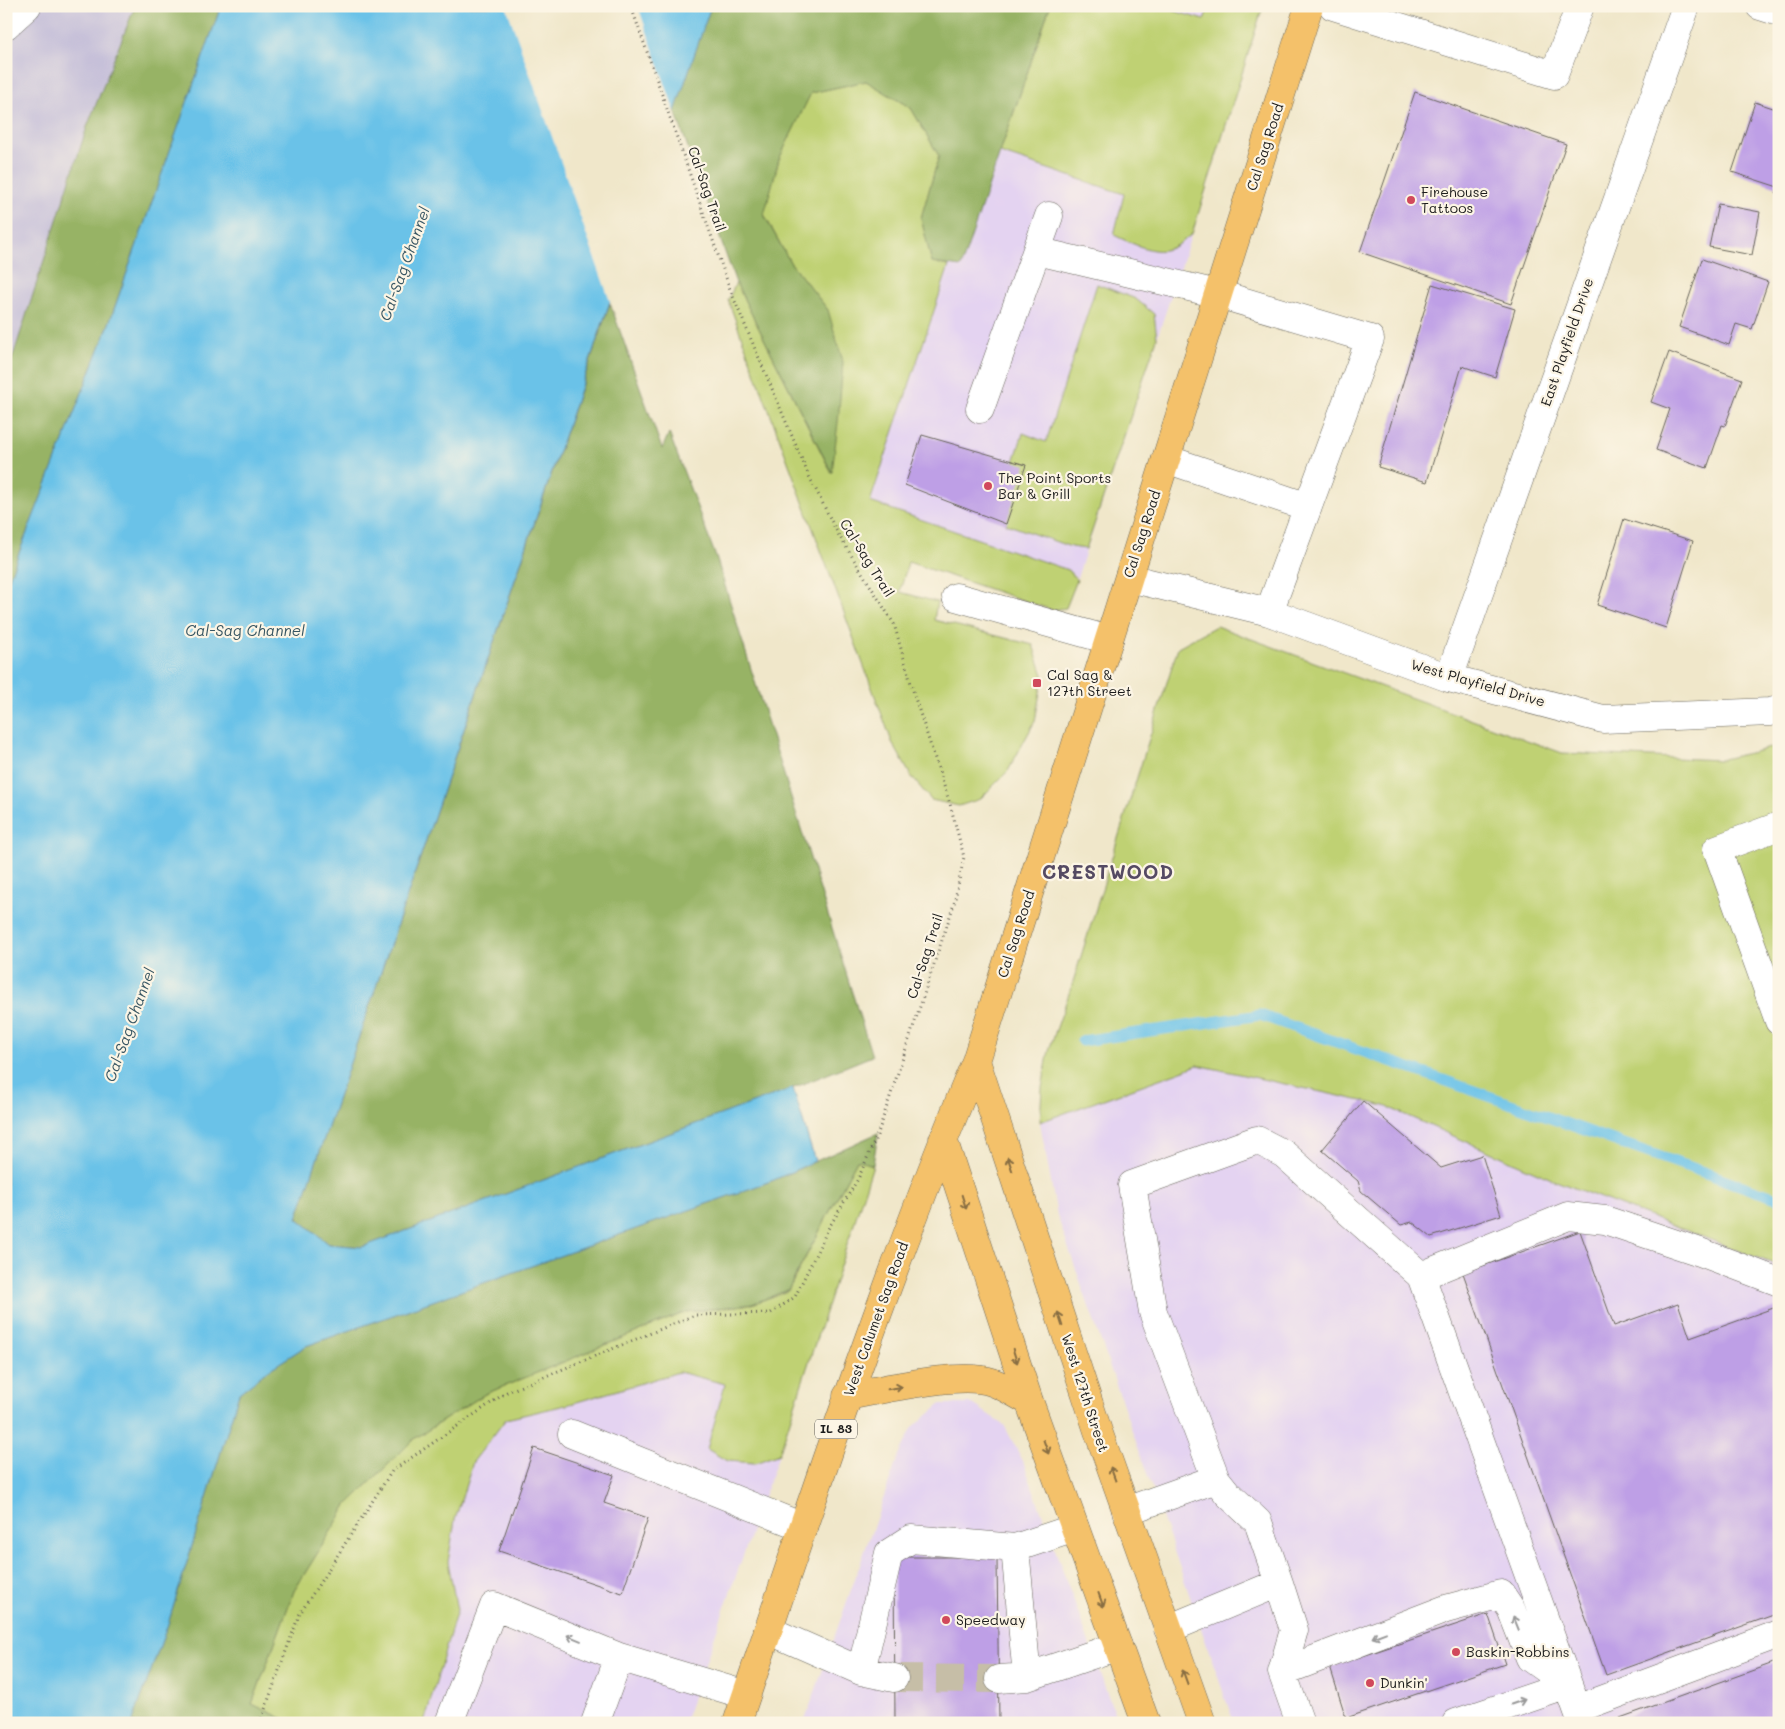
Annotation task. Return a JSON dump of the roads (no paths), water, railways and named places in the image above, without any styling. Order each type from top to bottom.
[{"type":"main road","name":"Cal Sag Road","points":[[976,1061],[1309,6]]},
{"type":"main road","name":"West Calumet Sag Road","points":[[736,1723],[847,1396],[943,1139],[976,1061]]},
{"type":"main road","name":"West 127th Street","points":[[976,1061],[1098,1432],[1202,1723]]},
{"type":"main road","points":[[943,1139],[1029,1401],[1146,1723]]},
{"type":"main road","points":[[847,1396],[908,1385],[963,1378],[991,1381],[1029,1401]]},
{"type":"street","points":[[6,24],[27,6]]},
{"type":"street","points":[[1333,6],[1554,75],[1580,6]]},
{"type":"street","name":"East Playfield Drive","points":[[1449,678],[1686,6]]},
{"type":"street","points":[[1760,6],[1779,12]]},
{"type":"street","points":[[980,409],[1049,216]]},
{"type":"street","points":[[1037,251],[1218,294],[1370,339],[1269,612]]},
{"type":"street","points":[[1166,459],[1308,507]]},
{"type":"street","name":"West Playfield Drive","points":[[1128,578],[1269,612],[1449,678],[1603,718],[1770,712],[1779,710]]},
{"type":"street","points":[[956,597],[1109,640]]},
{"type":"street","points":[[1779,826],[1716,849],[1779,1022]]},
{"type":"street","points":[[1300,1723],[1282,1672],[1294,1630],[1258,1522],[1228,1494],[1216,1479],[1153,1312],[1132,1185],[1258,1140],[1284,1154],[1421,1276],[1575,1705]]},
{"type":"street","points":[[1421,1276],[1568,1216],[1605,1220],[1700,1252],[1779,1282]]},
{"type":"street","points":[[572,1434],[803,1527]]},
{"type":"street","points":[[1126,1511],[1216,1479]]},
{"type":"street","points":[[861,1671],[889,1553],[910,1540],[1015,1548],[1075,1528]]},
{"type":"street","points":[[1015,1548],[1027,1677]]},
{"type":"street","points":[[1168,1629],[1279,1583]]},
{"type":"street","points":[[1282,1672],[1446,1609],[1501,1594],[1510,1609],[1530,1658],[1575,1705]]},
{"type":"street","points":[[449,1723],[494,1606],[620,1657],[746,1695]]},
{"type":"street","points":[[768,1630],[861,1671],[894,1678]]},
{"type":"street","points":[[1456,1723],[1575,1705],[1779,1634]]},
{"type":"street","points":[[999,1679],[1027,1677],[1118,1646]]},
{"type":"street","points":[[594,1723],[620,1657]]},
{"type":"water","name":"Cal-Sag Channel","points":[[221,6],[711,6],[297,1218],[329,1244],[362,1247],[793,1088],[815,1161],[774,1180],[306,1346],[267,1371],[239,1393],[168,1624],[132,1723],[6,1723],[6,586],[106,332]]},
{"type":"waterway","points":[[1082,1041],[1260,1015],[1779,1199]]},
{"type":"tunnel","points":[[894,1678],[999,1679]]},
{"type":"place","name":"Firehouse Tattoos","points":[[1411,200]]},
{"type":"place","name":"The Point Sports Bar & Grill","points":[[988,486]]},
{"type":"place","name":"Cal Sag & 127th Street","points":[[1037,683]]},
{"type":"place","name":"Speedway","points":[[946,1620]]},
{"type":"place","name":"Baskin-Robbins","points":[[1456,1652]]},
{"type":"place","name":"Dunkin'","points":[[1370,1683]]},
{"type":"district","name":"CRESTWOOD","points":[[1108,872]]}]
